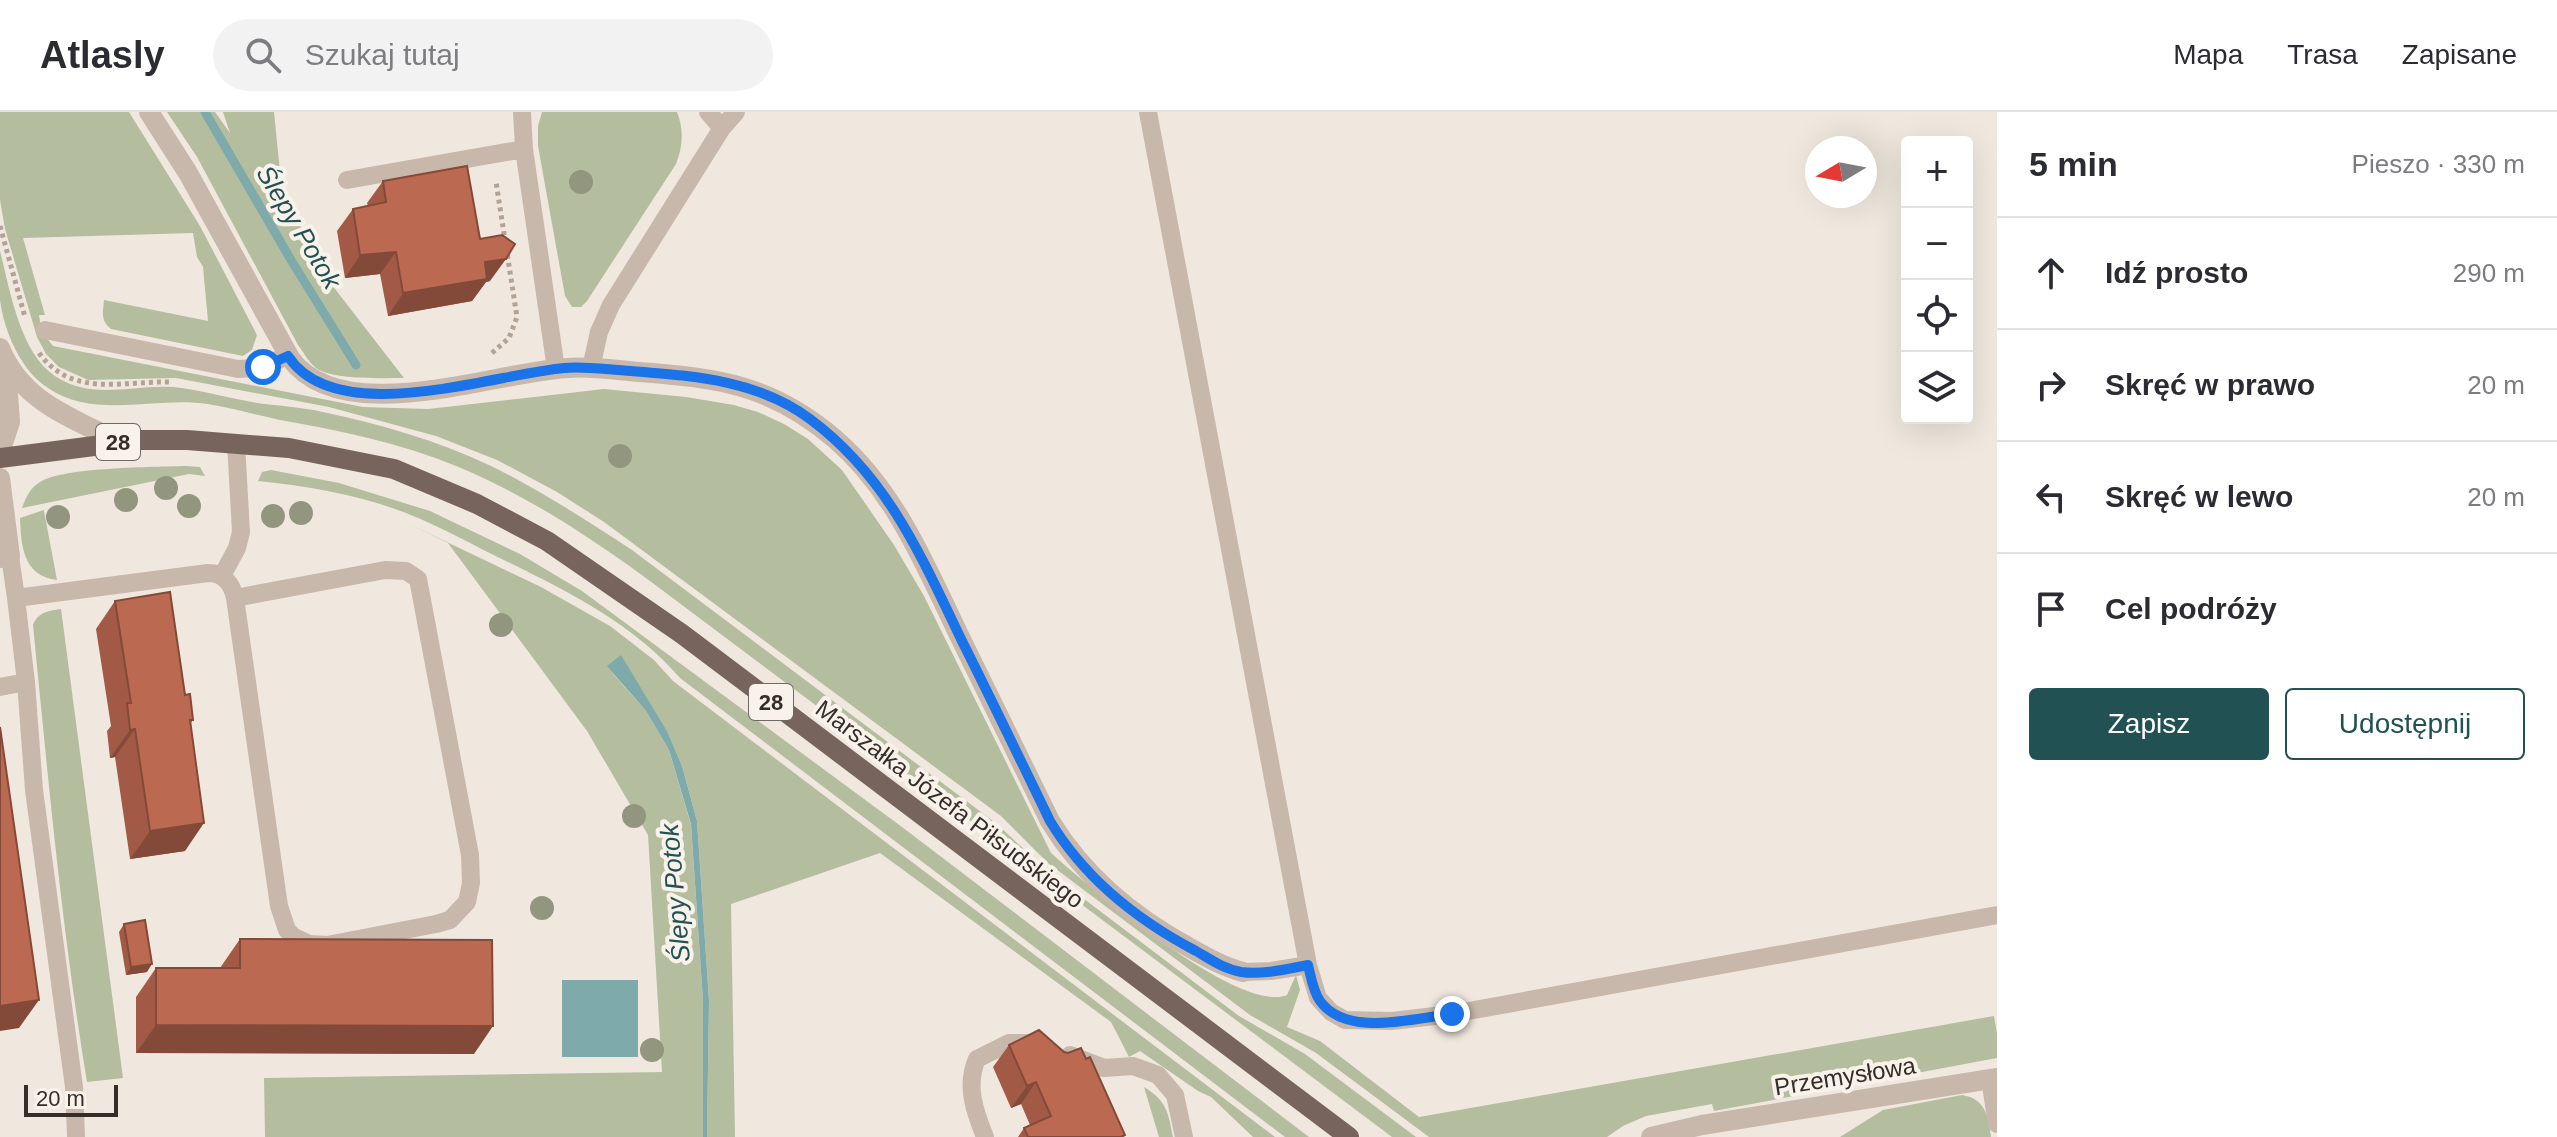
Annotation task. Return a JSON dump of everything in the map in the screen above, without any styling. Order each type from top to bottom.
[{"type":"main road","name":"Marszałka Józefa Piłsudskiego","points":[[0,458],[119,442],[187,440],[289,448],[394,469],[477,504],[547,541],[682,634],[1349,1137]]},
{"type":"street","points":[[149,112],[188,173],[288,356],[302,373],[322,385],[387,393],[417,393],[556,369],[591,368],[681,375],[726,382],[785,402],[836,440],[862,465],[908,529],[1065,846],[1094,879],[1140,918],[1222,965],[1243,972]]},
{"type":"street","points":[[3,355],[19,382],[40,400],[119,442]]},
{"type":"street","points":[[0,452],[10,422],[3,355]]},
{"type":"street","points":[[0,478],[5,557]]},
{"type":"street","name":"Przemysłowa","points":[[1651,1137],[1702,1125],[1994,1079]]},
{"type":"street","name":"Przemysłowa","points":[[1682,1137],[1702,1125]]},
{"type":"lane","points":[[522,112],[524,149],[556,369]]},
{"type":"lane","points":[[708,112],[722,128]]},
{"type":"lane","points":[[591,368],[599,332],[611,305],[722,128],[736,112]]},
{"type":"lane","points":[[1148,112],[1308,965],[1318,998],[1338,1017],[1353,1022],[1392,1021],[1452,1014],[1997,915]]},
{"type":"lane","points":[[347,180],[524,149]]},
{"type":"lane","points":[[45,330],[238,369],[257,368],[288,356]]},
{"type":"lane","points":[[222,576],[237,548],[241,532],[236,443]]},
{"type":"lane","points":[[5,557],[16,598],[34,790],[74,1087],[76,1137]]},
{"type":"lane","points":[[16,598],[208,573],[222,576],[233,588],[235,598],[279,906],[287,930],[300,941],[327,945],[450,920],[467,902],[471,883],[470,855],[422,586],[418,579],[406,571],[385,570],[235,598]]},
{"type":"lane","points":[[0,687],[26,682]]},
{"type":"lane","points":[[1243,972],[1308,965]]},
{"type":"lane","points":[[985,1137],[973,1103],[974,1064],[980,1056],[999,1047],[1030,1041],[1104,1068],[1133,1066],[1158,1075],[1175,1095],[1184,1137]]},
{"type":"lane","points":[[1994,1079],[1997,1124]]},
{"type":"path","points":[[480,356],[502,346],[512,332],[517,317],[496,182]]},
{"type":"green space","points":[[0,112],[129,112],[200,226],[257,335],[252,350],[243,356],[111,329],[105,322],[104,300],[208,321],[203,267],[197,257],[193,233],[23,238],[45,315],[39,315],[42,332],[53,346],[363,407],[428,409],[604,389],[686,397],[758,412],[808,439],[842,470],[894,545],[924,596],[1051,853],[1129,918],[1201,968],[1235,986],[1265,996],[1287,995],[1296,975],[1300,990],[1287,1027],[1320,1041],[1419,1117],[1994,1016],[1997,1058],[1714,1111],[1712,1104],[1646,1116],[1607,1137],[1429,1137],[1316,1053],[1250,1015],[1048,863],[1001,816],[604,522],[557,492],[497,460],[436,436],[329,407],[176,378],[88,380],[59,367],[46,354],[37,337],[5,229],[0,200]]},
{"type":"green space","points":[[167,112],[215,112],[230,133],[223,112],[274,112],[282,192],[332,285],[404,378],[338,375],[319,370],[310,362],[197,157]]},
{"type":"green space","points":[[542,112],[677,112],[681,125],[681,144],[676,164],[581,307],[572,307],[565,296],[538,146]]},
{"type":"green space","points":[[0,251],[25,337],[43,366],[69,384],[98,390],[184,388],[257,403],[315,410],[366,422],[471,457],[527,485],[580,517],[632,550],[997,824],[1047,871],[1239,1016],[1305,1054],[1416,1137],[1392,1137],[654,584],[534,504],[456,466],[369,438],[208,404],[85,403],[66,398],[48,388],[22,361],[5,324],[0,300]]},
{"type":"green space","points":[[200,467],[205,476],[189,474],[22,508],[34,487],[52,477],[110,469]]},
{"type":"green space","points":[[271,470],[339,483],[430,511],[520,554],[582,591],[902,827],[1309,1137],[1285,1137],[680,678],[623,626],[534,575],[406,513],[333,492],[258,481],[262,472]]},
{"type":"green space","points":[[44,510],[57,580],[37,573],[26,558],[21,539],[20,518]]},
{"type":"green space","points":[[405,522],[541,587],[610,626],[654,660],[673,681],[1275,1137],[1253,1137],[1211,1097],[1140,1051],[1129,1057],[1111,1022],[880,853],[731,904],[735,1137],[707,1137],[709,1001],[697,821],[682,766],[668,733],[607,667],[646,711],[669,750],[691,825],[703,1001],[703,1137],[265,1137],[264,1078],[662,1072],[648,835],[587,731],[448,543]]},
{"type":"green space","points":[[61,609],[123,1078],[87,1082],[63,911],[33,625],[41,615]]},
{"type":"green space","points":[[1144,1087],[1158,1097],[1165,1108],[1173,1137],[1159,1137]]},
{"type":"green space","points":[[1962,1095],[1981,1105],[1987,1116],[1991,1137],[1840,1137],[1883,1110]]},
{"type":"water","points":[[621,655],[668,733],[682,766],[697,821],[709,1001],[707,1137],[703,1137],[703,1001],[691,824],[669,750],[646,711],[607,666]]},
{"type":"water","points":[[562,980],[638,980],[638,1057],[562,1057]]},
{"type":"building","points":[[467,166],[480,239],[502,235],[515,244],[506,259],[485,262],[487,279],[403,293],[396,252],[360,255],[353,209],[386,202],[383,181]]},
{"type":"building","points":[[170,592],[185,695],[190,694],[193,720],[190,720],[204,823],[150,831],[135,729],[130,730],[127,703],[131,703],[115,601]]},
{"type":"building","points":[[0,727],[39,1000],[0,1006]]},
{"type":"building","points":[[145,920],[152,964],[131,967],[124,924]]},
{"type":"building","points":[[240,939],[492,940],[493,1026],[156,1025],[156,968],[240,968]]},
{"type":"building","points":[[1039,1030],[1064,1052],[1081,1048],[1086,1059],[1090,1057],[1125,1135],[1028,1137],[1024,1128],[1051,1116],[1036,1082],[1027,1086],[1009,1045]]},
{"type":"waterway","name":"Ślepy Potok","points":[[205,112],[356,365]]},
{"type":"route","points":[[263,367],[288,356],[302,373],[322,385],[387,393],[417,393],[486,383],[539,371],[591,368],[726,382],[785,402],[836,440],[862,465],[908,529],[1050,821],[1065,846],[1105,890],[1171,938],[1222,965],[1258,973],[1308,965],[1318,998],[1331,1012],[1345,1020],[1392,1021],[1452,1014]]}]
